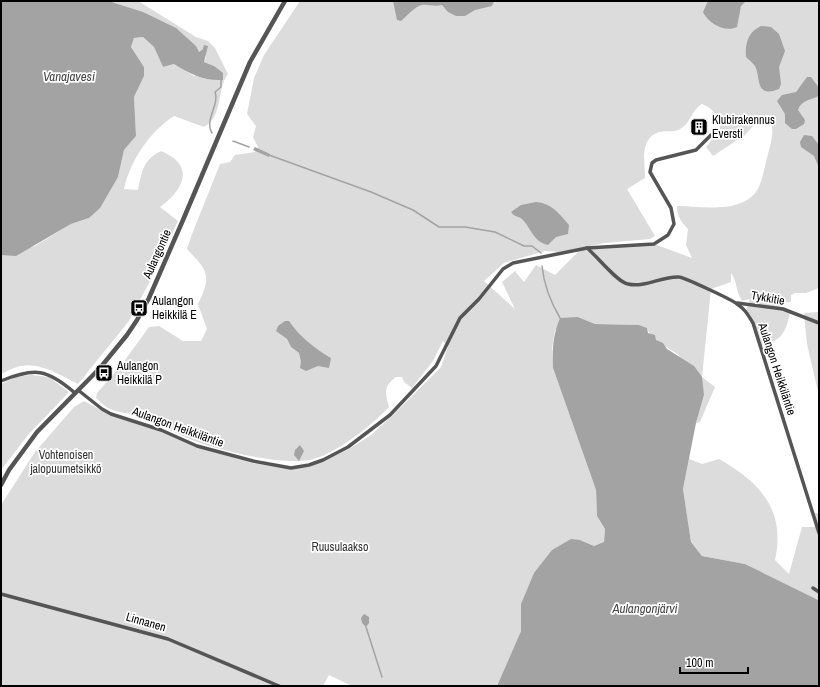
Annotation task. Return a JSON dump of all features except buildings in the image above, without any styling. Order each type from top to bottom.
[{"type":"street","name":"Aulangontie","points":[[1,485],[9,470],[37,432],[100,368],[127,335],[149,298],[250,62],[285,1]]},
{"type":"street","points":[[587,248],[654,244],[668,235],[674,224],[671,208],[650,172],[652,163],[656,160],[696,150],[711,135]]},
{"type":"street","name":"Aulangon Heikkiläntie","points":[[1,381],[20,374],[36,372],[53,377],[111,414],[161,430],[197,446],[253,461],[291,468],[308,465],[323,460],[348,446],[369,432],[390,415],[436,366],[460,318],[479,299],[503,269],[512,263],[587,248],[596,255],[617,278],[627,284],[646,283],[680,277],[736,303],[746,311],[753,323],[819,533]]},
{"type":"street","name":"Tykkitie","points":[[736,303],[783,309],[819,323]]},
{"type":"street","points":[[813,588],[819,592]]},
{"type":"street","name":"Linnanen","points":[[1,594],[168,639],[279,686]]},
{"type":"green space","points":[[108,1],[138,1],[196,37],[208,41],[215,48],[228,74],[224,80],[217,109],[210,122],[204,127],[174,116],[165,122],[149,138],[131,168],[124,189],[138,190],[144,167],[150,158],[161,151],[179,163],[183,178],[175,193],[160,207],[178,221],[149,283],[129,321],[78,384],[51,370],[36,366],[28,365],[19,367],[1,374],[1,255],[35,246],[71,224],[89,218],[118,177],[124,150],[136,136],[134,97],[144,76],[144,67],[131,47],[134,38],[143,37],[154,47],[163,67],[174,64],[194,76],[214,66],[204,62],[206,57],[203,49],[199,52]]},
{"type":"green space","points":[[300,1],[819,1],[819,288],[806,293],[795,293],[791,295],[791,302],[778,303],[782,309],[790,312],[787,326],[781,335],[773,342],[759,346],[753,323],[746,311],[750,299],[742,301],[731,273],[731,282],[711,289],[702,377],[715,387],[700,422],[696,423],[704,395],[679,356],[655,339],[647,328],[639,325],[595,324],[578,317],[555,330],[552,349],[553,368],[596,490],[597,516],[605,529],[604,543],[594,546],[580,540],[521,604],[521,631],[497,686],[352,686],[329,675],[323,686],[1,686],[1,505],[35,452],[74,407],[84,401],[112,416],[160,431],[196,447],[252,463],[292,469],[324,461],[349,449],[371,435],[441,367],[448,347],[443,341],[433,361],[412,388],[404,382],[402,377],[396,377],[387,387],[386,394],[389,407],[382,414],[363,431],[330,453],[309,460],[296,461],[265,458],[230,452],[199,443],[140,416],[112,410],[96,398],[97,393],[120,367],[149,327],[159,326],[183,341],[201,341],[207,329],[198,304],[205,286],[206,274],[200,263],[187,249],[220,164],[230,162],[235,155],[255,152],[258,147],[253,137],[256,126],[247,114],[254,78],[264,55]],"holes":[[[702,104],[710,108],[716,114],[720,125],[720,130],[706,147],[713,156],[745,135],[761,117],[766,116],[769,120],[772,133],[760,184],[756,192],[749,199],[730,206],[677,206],[680,219],[688,229],[686,245],[692,258],[654,244],[580,250],[555,275],[536,265],[524,282],[515,271],[502,282],[515,309],[484,281],[504,263],[545,251],[559,252],[605,243],[650,239],[655,236],[627,189],[645,178],[644,152],[648,140],[659,132],[675,131],[680,129],[687,123],[696,109]],[[289,322],[307,342],[331,358],[313,368],[301,362],[299,353],[291,347],[287,339],[277,331]]]},
{"type":"green space","points":[[819,312],[819,396],[807,344],[804,313]]},
{"type":"green space","points":[[32,375],[49,377],[69,392],[28,435],[1,470],[1,384],[18,376]]},
{"type":"green space","points":[[689,459],[702,464],[719,459],[747,477],[758,488],[773,512],[777,526],[775,560],[789,574],[802,527],[816,527],[812,513],[819,513],[819,602],[745,564],[702,556],[691,542],[683,489]]},
{"type":"water","name":"Vanajavesi","points":[[1,1],[108,1],[143,12],[176,28],[196,46],[199,52],[203,49],[204,45],[208,46],[204,62],[214,66],[223,73],[223,80],[216,80],[197,76],[174,64],[163,67],[154,47],[143,37],[134,38],[131,47],[144,67],[144,76],[134,97],[136,136],[124,150],[118,177],[100,208],[89,218],[71,224],[16,256],[1,255]]},
{"type":"water","points":[[393,1],[494,1],[492,6],[475,10],[465,16],[456,16],[448,12],[442,5],[422,5],[414,9],[401,21],[397,20]]},
{"type":"water","points":[[708,1],[746,1],[741,6],[737,27],[732,29],[722,28],[709,20],[703,12]]},
{"type":"water","points":[[761,26],[771,27],[779,34],[785,51],[779,67],[781,84],[779,89],[771,91],[762,89],[755,66],[746,57],[748,38],[753,31]]},
{"type":"water","points":[[807,77],[811,77],[819,88],[819,96],[801,104],[798,110],[805,120],[804,124],[796,129],[792,129],[785,123],[785,114],[777,101],[782,95],[796,92]]},
{"type":"water","points":[[804,135],[812,136],[819,145],[819,168],[814,156],[801,147],[800,142]]},
{"type":"water","points":[[255,147],[270,154],[269,157],[253,150]]},
{"type":"water","points":[[536,202],[546,204],[559,213],[569,225],[568,234],[556,237],[548,245],[539,241],[525,222],[513,215],[511,212],[521,205]]},
{"type":"water","name":"Aulangonjärvi","points":[[578,317],[595,324],[639,325],[647,328],[648,333],[655,335],[656,340],[663,343],[667,349],[694,366],[702,377],[704,395],[696,423],[683,489],[691,542],[702,556],[745,564],[818,600],[819,686],[497,686],[521,631],[521,604],[534,573],[552,550],[571,539],[580,540],[594,546],[604,542],[605,529],[597,516],[596,490],[553,368],[554,343],[560,318]]},
{"type":"water","points":[[285,321],[289,321],[308,342],[331,358],[329,368],[318,366],[306,371],[300,368],[301,362],[299,353],[291,347],[287,339],[276,331],[278,326]]},
{"type":"water","points":[[300,445],[304,451],[299,461],[294,455],[295,450]]},
{"type":"water","points":[[364,614],[369,617],[369,623],[366,627],[362,623],[361,618]]},
{"type":"waterway","points":[[212,133],[210,123],[216,102],[215,92],[221,87],[221,80]]},
{"type":"waterway","points":[[233,141],[249,147]]},
{"type":"waterway","points":[[269,155],[371,192],[413,210],[439,227],[465,227],[495,232],[524,246],[532,246],[541,253]]},
{"type":"waterway","points":[[542,266],[548,293],[560,318]]},
{"type":"waterway","points":[[366,627],[382,677]]},
{"type":"place","name":"Klubirakennus Eversti","points":[[699,127]]},
{"type":"place","name":"Aulangon Heikkilä E","points":[[139,308]]},
{"type":"place","name":"Aulangon Heikkilä P","points":[[104,373]]},
{"type":"park label","name":"Vohtenoisen jalopuumetsikkö","points":[[66,462]]},
{"type":"park label","name":"Ruusulaakso","points":[[340,547]]}]
